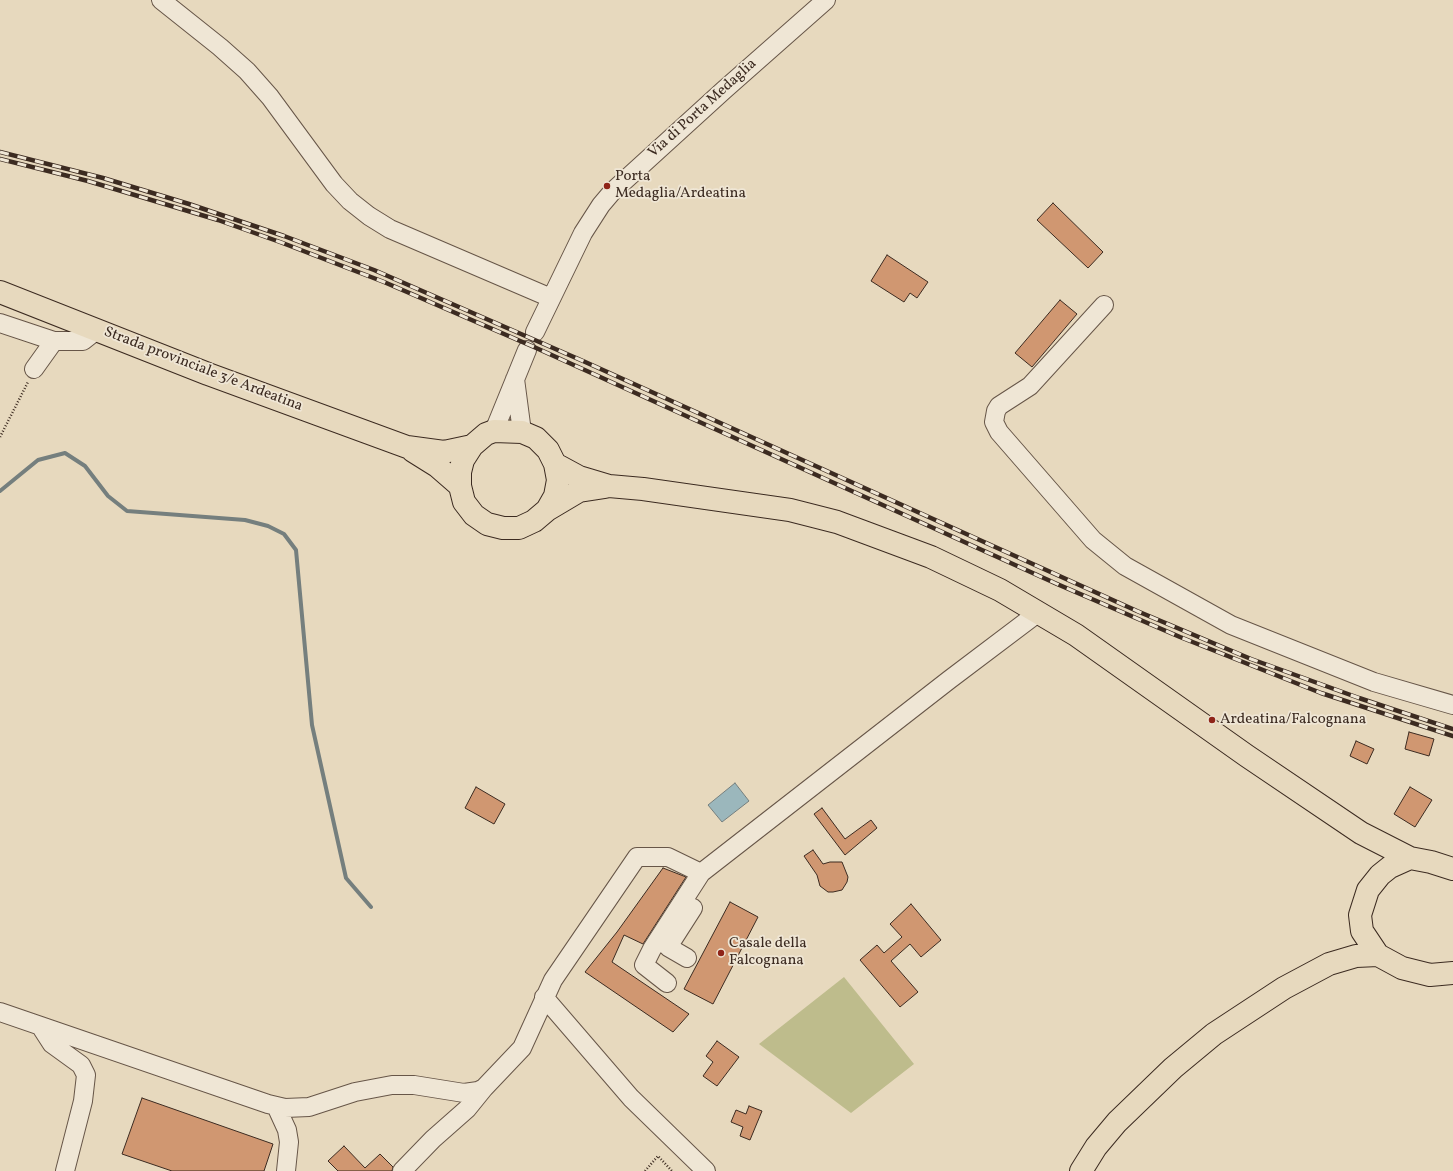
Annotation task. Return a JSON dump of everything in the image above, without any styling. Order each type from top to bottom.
[{"type":"main road","name":"Strada provinciale 3/e Ardeatina","points":[[0,292],[208,374],[406,446],[444,452],[472,446]]},
{"type":"main road","name":"Strada provinciale 3/e Ardeatina","points":[[547,510],[555,496],[558,480],[555,464],[548,450],[540,442],[522,432],[494,431],[486,434],[472,446],[463,460],[460,472],[460,486],[464,502],[474,515],[492,526],[519,528],[534,521],[547,510],[579,490],[609,486]]},
{"type":"main road","name":"Strada provinciale 3/e Ardeatina","points":[[406,446],[437,466],[460,486]]},
{"type":"main road","name":"Strada provinciale 3/e Ardeatina","points":[[555,464],[580,477],[609,486],[765,505],[837,522],[931,557],[1000,590],[1076,635],[1247,756],[1361,833],[1410,858],[1431,862],[1453,869]]},
{"type":"main road","name":"Strada provinciale 3/e Ardeatina","points":[[1361,833],[1374,852],[1380,875]]},
{"type":"main road","points":[[1378,955],[1366,938],[1360,923],[1360,915],[1364,898],[1380,875],[1410,858]]},
{"type":"main road","points":[[1329,964],[1350,943],[1360,923]]},
{"type":"main road","points":[[1081,1171],[1096,1147],[1117,1122],[1158,1081],[1194,1050],[1258,1004],[1329,964],[1356,956],[1378,955],[1412,971],[1430,975],[1453,973]]},
{"type":"street","points":[[161,0],[220,47],[247,71],[270,97],[334,184],[350,201],[369,216],[390,228],[551,298]]},
{"type":"street","name":"Via di Porta Medaglia","points":[[536,332],[583,233],[601,205],[612,192],[826,0]]},
{"type":"street","points":[[1104,305],[1030,386],[999,406],[996,411],[994,422],[999,432],[1093,540],[1125,566],[1232,625],[1374,682],[1453,705]]},
{"type":"street","points":[[0,323],[54,340],[83,341],[97,330]]},
{"type":"street","points":[[34,369],[54,340]]},
{"type":"street","points":[[494,431],[514,378],[527,350]]},
{"type":"street","points":[[514,378],[522,432]]},
{"type":"street","points":[[667,983],[644,965],[652,949],[707,869],[949,680],[1039,612]]},
{"type":"street","points":[[402,1171],[433,1139],[467,1109],[484,1088],[522,1048],[553,980],[637,857],[668,857],[707,869],[712,879],[668,947],[687,958]]},
{"type":"street","points":[[544,997],[631,1098],[706,1171]]},
{"type":"street","points":[[0,1012],[276,1106],[294,1108],[308,1107],[354,1092],[392,1085],[414,1085],[464,1093],[471,1093],[484,1088]]},
{"type":"street","points":[[41,1027],[52,1044],[81,1065],[86,1075],[85,1093],[65,1171]]},
{"type":"street","points":[[276,1106],[287,1130],[288,1136],[286,1171]]},
{"type":"path","points":[[0,437],[34,369]]},
{"type":"path","points":[[645,1171],[658,1156],[672,1171]]},
{"type":"shaded area","points":[[844,977],[914,1064],[851,1113],[759,1044]]},
{"type":"water","points":[[735,783],[749,801],[722,822],[708,805]]},
{"type":"building","points":[[1053,203],[1103,252],[1088,268],[1037,220]]},
{"type":"building","points":[[887,255],[928,282],[917,298],[910,293],[904,302],[871,281]]},
{"type":"building","points":[[1060,300],[1077,314],[1032,367],[1015,353]]},
{"type":"building","points":[[1409,732],[1434,739],[1429,756],[1405,749]]},
{"type":"building","points":[[1356,741],[1374,749],[1367,764],[1350,756]]},
{"type":"building","points":[[476,787],[505,804],[494,824],[465,808]]},
{"type":"building","points":[[1410,787],[1432,800],[1415,827],[1394,814]]},
{"type":"building","points":[[822,808],[845,839],[871,820],[877,828],[845,855],[814,814]]},
{"type":"building","points":[[813,850],[823,864],[830,862],[842,862],[848,877],[842,890],[828,892],[820,886],[817,875],[804,856]]},
{"type":"building","points":[[663,868],[686,877],[643,944],[624,935],[612,962],[689,1014],[673,1032],[585,972],[617,932]]},
{"type":"building","name":"Casale della Falcognana","points":[[730,902],[758,917],[713,1004],[684,989]]},
{"type":"building","points":[[911,904],[941,940],[921,957],[910,944],[891,961],[918,992],[900,1007],[860,960],[877,945],[884,953],[902,937],[890,924]]},
{"type":"building","points":[[717,1041],[739,1057],[717,1086],[703,1076],[713,1062],[706,1056]]},
{"type":"building","points":[[142,1098],[273,1144],[264,1171],[172,1171],[122,1154]]},
{"type":"building","points":[[749,1106],[762,1111],[750,1140],[740,1136],[743,1127],[731,1122],[736,1110],[746,1114]]},
{"type":"building","points":[[344,1146],[365,1168],[380,1154],[393,1167],[392,1171],[338,1171],[328,1161]]},
{"type":"waterway","points":[[0,491],[38,460],[65,453],[85,466],[108,496],[127,511],[245,520],[268,526],[284,534],[296,550],[312,725],[346,878],[371,907]]},
{"type":"railway","points":[[0,152],[103,178],[189,204],[284,236],[374,270],[583,361],[1137,611],[1251,659],[1359,698],[1453,729]]},
{"type":"railway","points":[[0,159],[88,181],[218,220],[384,282],[534,347],[1057,584],[1180,637],[1321,693],[1453,736]]},
{"type":"place","name":"Porta Medaglia/Ardeatina","points":[[607,186]]},
{"type":"place","name":"Ardeatina/Falcognana","points":[[1212,720]]},
{"type":"place","name":"Casale della Falcognana","points":[[721,953]]}]
